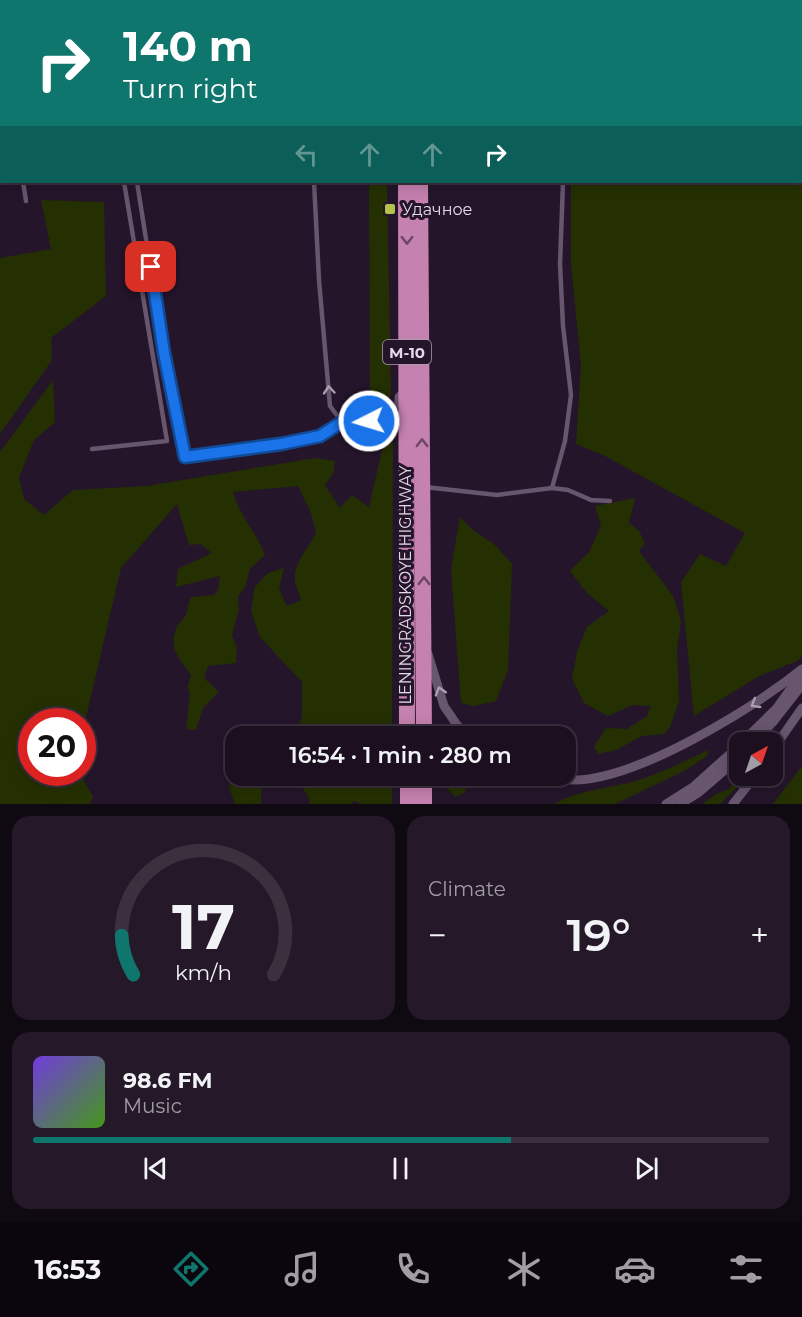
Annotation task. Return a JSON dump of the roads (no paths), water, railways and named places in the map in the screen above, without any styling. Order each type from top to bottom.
[{"type":"highway","name":"LENINGRADSKOYE HIGHWAY","points":[[406,183],[408,726]]},
{"type":"highway","name":"LENINGRADSKOYE HIGHWAY","points":[[420,183],[424,726]]},
{"type":"highway","points":[[408,786],[408,804]]},
{"type":"highway","points":[[424,786],[424,804]]},
{"type":"street","points":[[424,639],[444,706],[459,726]]},
{"type":"street","points":[[753,732],[776,709],[802,671]]},
{"type":"street","points":[[576,780],[603,776],[633,767],[668,751],[771,694],[802,671]]},
{"type":"street","points":[[764,732],[802,684]]},
{"type":"street","points":[[783,735],[802,708]]},
{"type":"street","points":[[666,804],[693,787],[729,755]]},
{"type":"street","points":[[680,804],[698,793],[729,766]]},
{"type":"street","points":[[733,804],[747,786]]},
{"type":"lane","points":[[23,183],[26,201]]},
{"type":"lane","points":[[92,449],[167,441],[124,183]]},
{"type":"lane","points":[[137,183],[164,353],[185,457],[281,444],[320,436],[342,422],[389,418],[396,408],[397,396],[407,385]]},
{"type":"lane","points":[[314,183],[319,280],[330,406],[342,422]]},
{"type":"lane","points":[[552,488],[565,441],[571,395],[563,326],[560,264],[563,183]]},
{"type":"lane","points":[[423,486],[497,495],[552,488],[568,490],[591,500],[610,501]]},
{"type":"place","name":"Удачное","points":[[390,209]]}]
